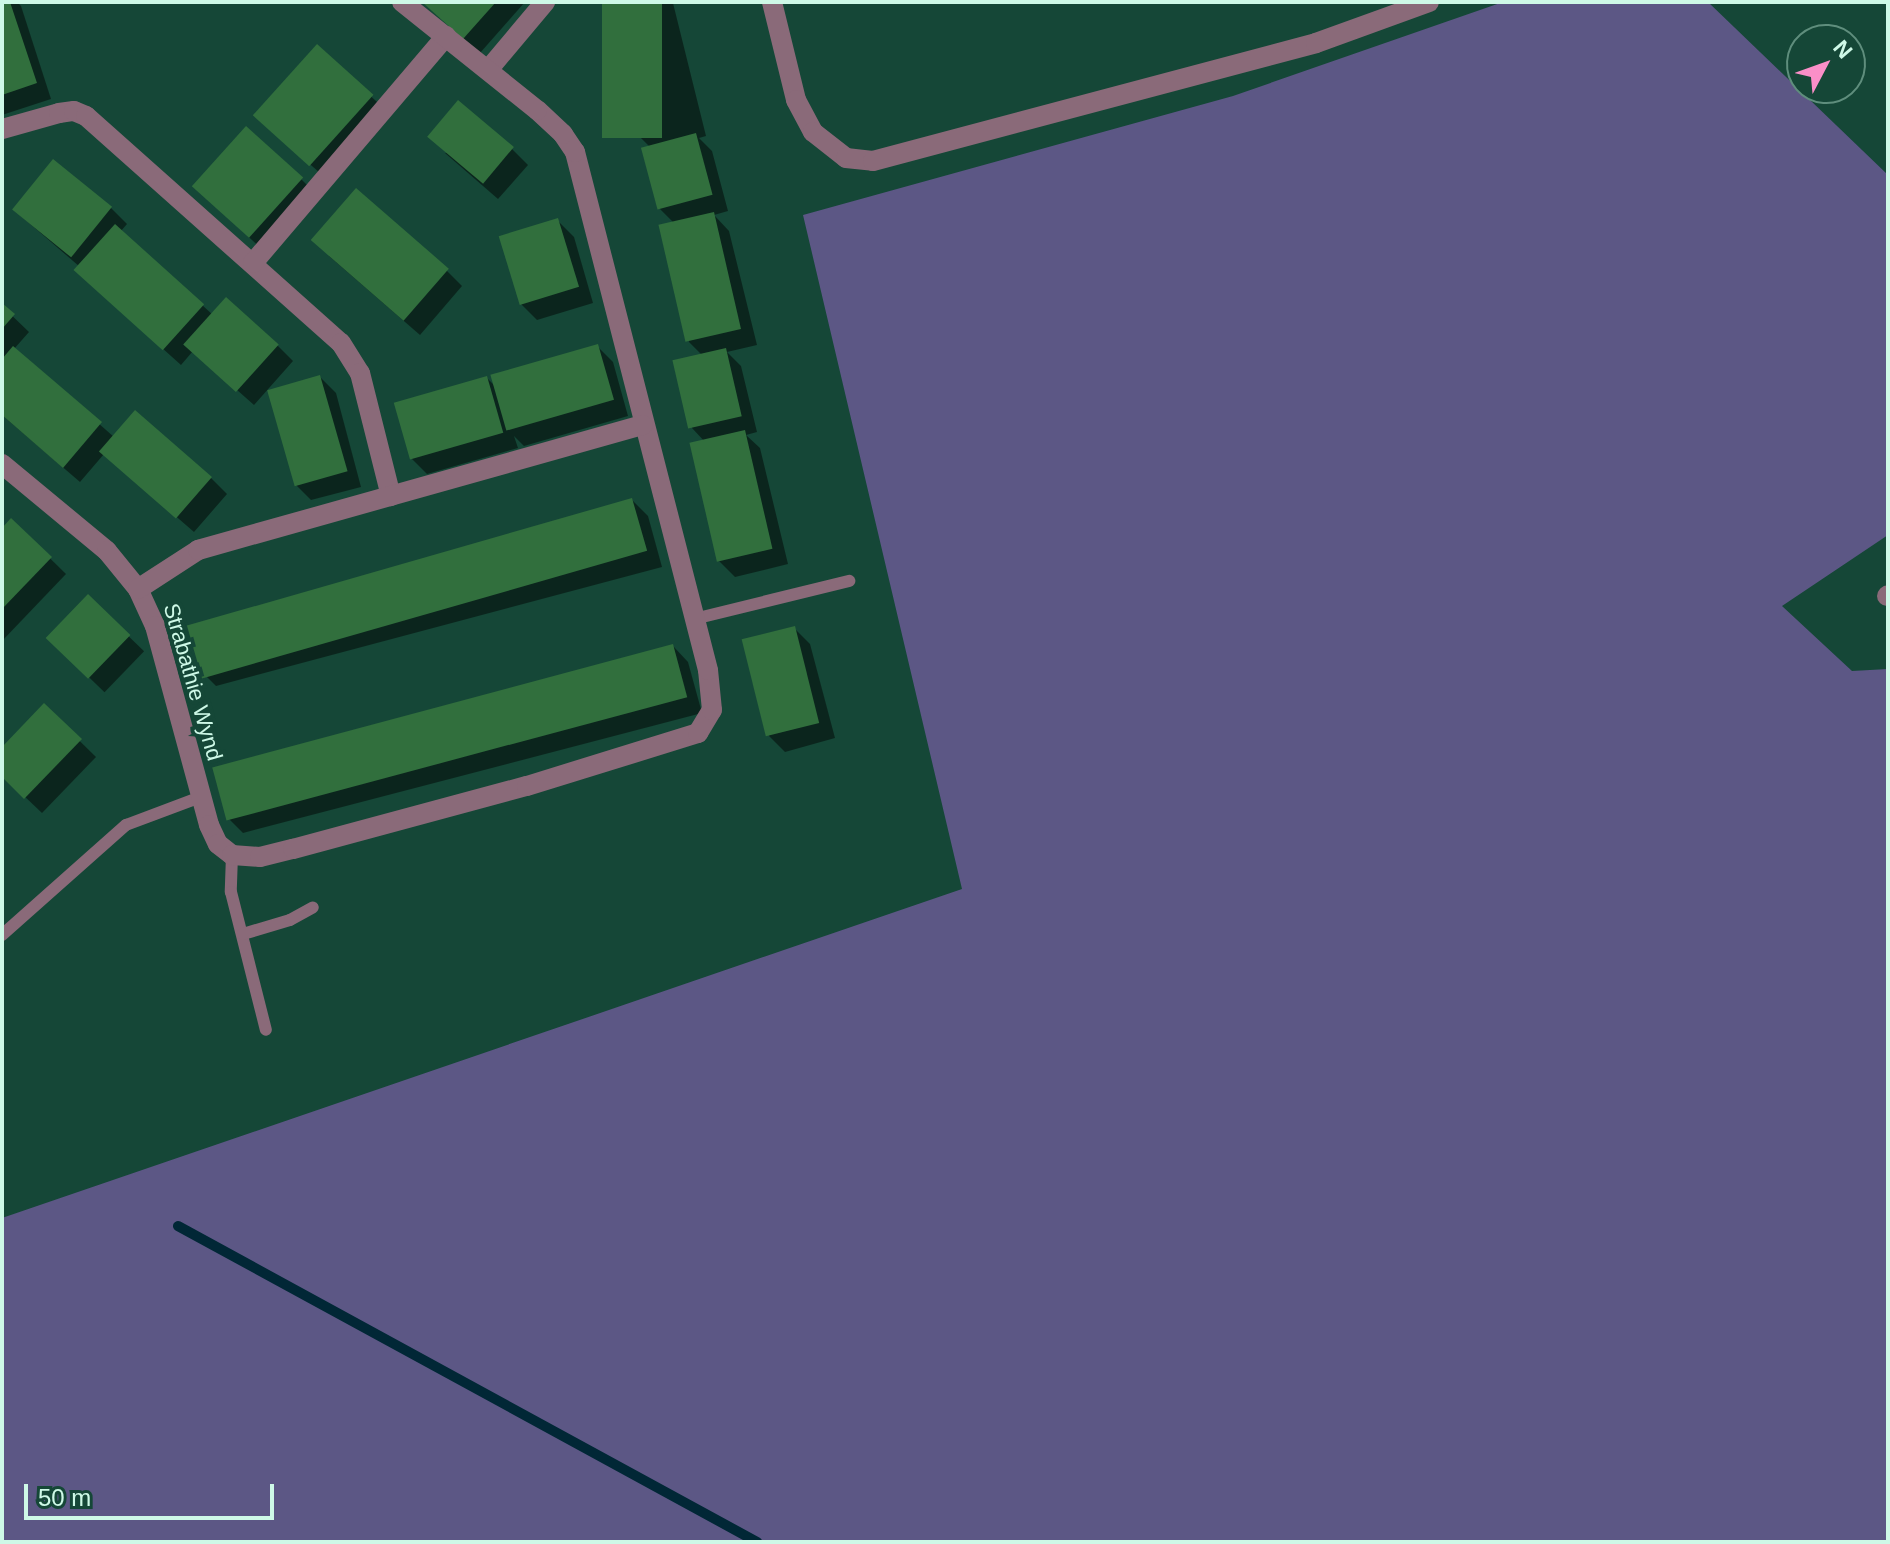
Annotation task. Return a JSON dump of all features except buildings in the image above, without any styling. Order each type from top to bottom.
[{"type":"street","points":[[232,855],[260,857],[527,786],[698,733],[712,710],[708,670],[575,152],[563,134],[402,2]]},
{"type":"street","points":[[488,70],[545,2]]},
{"type":"street","points":[[772,2],[796,100],[813,132],[846,158],[873,161],[1316,43],[1429,2]]},
{"type":"street","points":[[253,263],[446,36]]},
{"type":"street","points":[[2,129],[59,113],[74,111],[86,116],[341,343],[353,358],[367,399],[391,496]]},
{"type":"street","points":[[138,589],[198,550],[643,425]]},
{"type":"street","name":"Strabathie Wynd","points":[[2,464],[107,551],[138,589],[155,626],[213,838],[232,855]]},
{"type":"lane","points":[[694,619],[849,581]]},
{"type":"lane","points":[[2,935],[126,825],[201,797]]},
{"type":"lane","points":[[232,855],[231,892],[266,1030]]},
{"type":"lane","points":[[243,934],[290,920],[313,907]]},
{"type":"shaded area","points":[[1503,2],[1708,2],[1786,77],[1786,104],[1814,104],[1888,175],[1888,535],[1782,606],[1852,671],[1888,669],[1888,1542],[2,1542],[2,1218],[962,889],[803,215],[1233,96]]},
{"type":"waterway","points":[[178,1226],[757,1542]]}]
